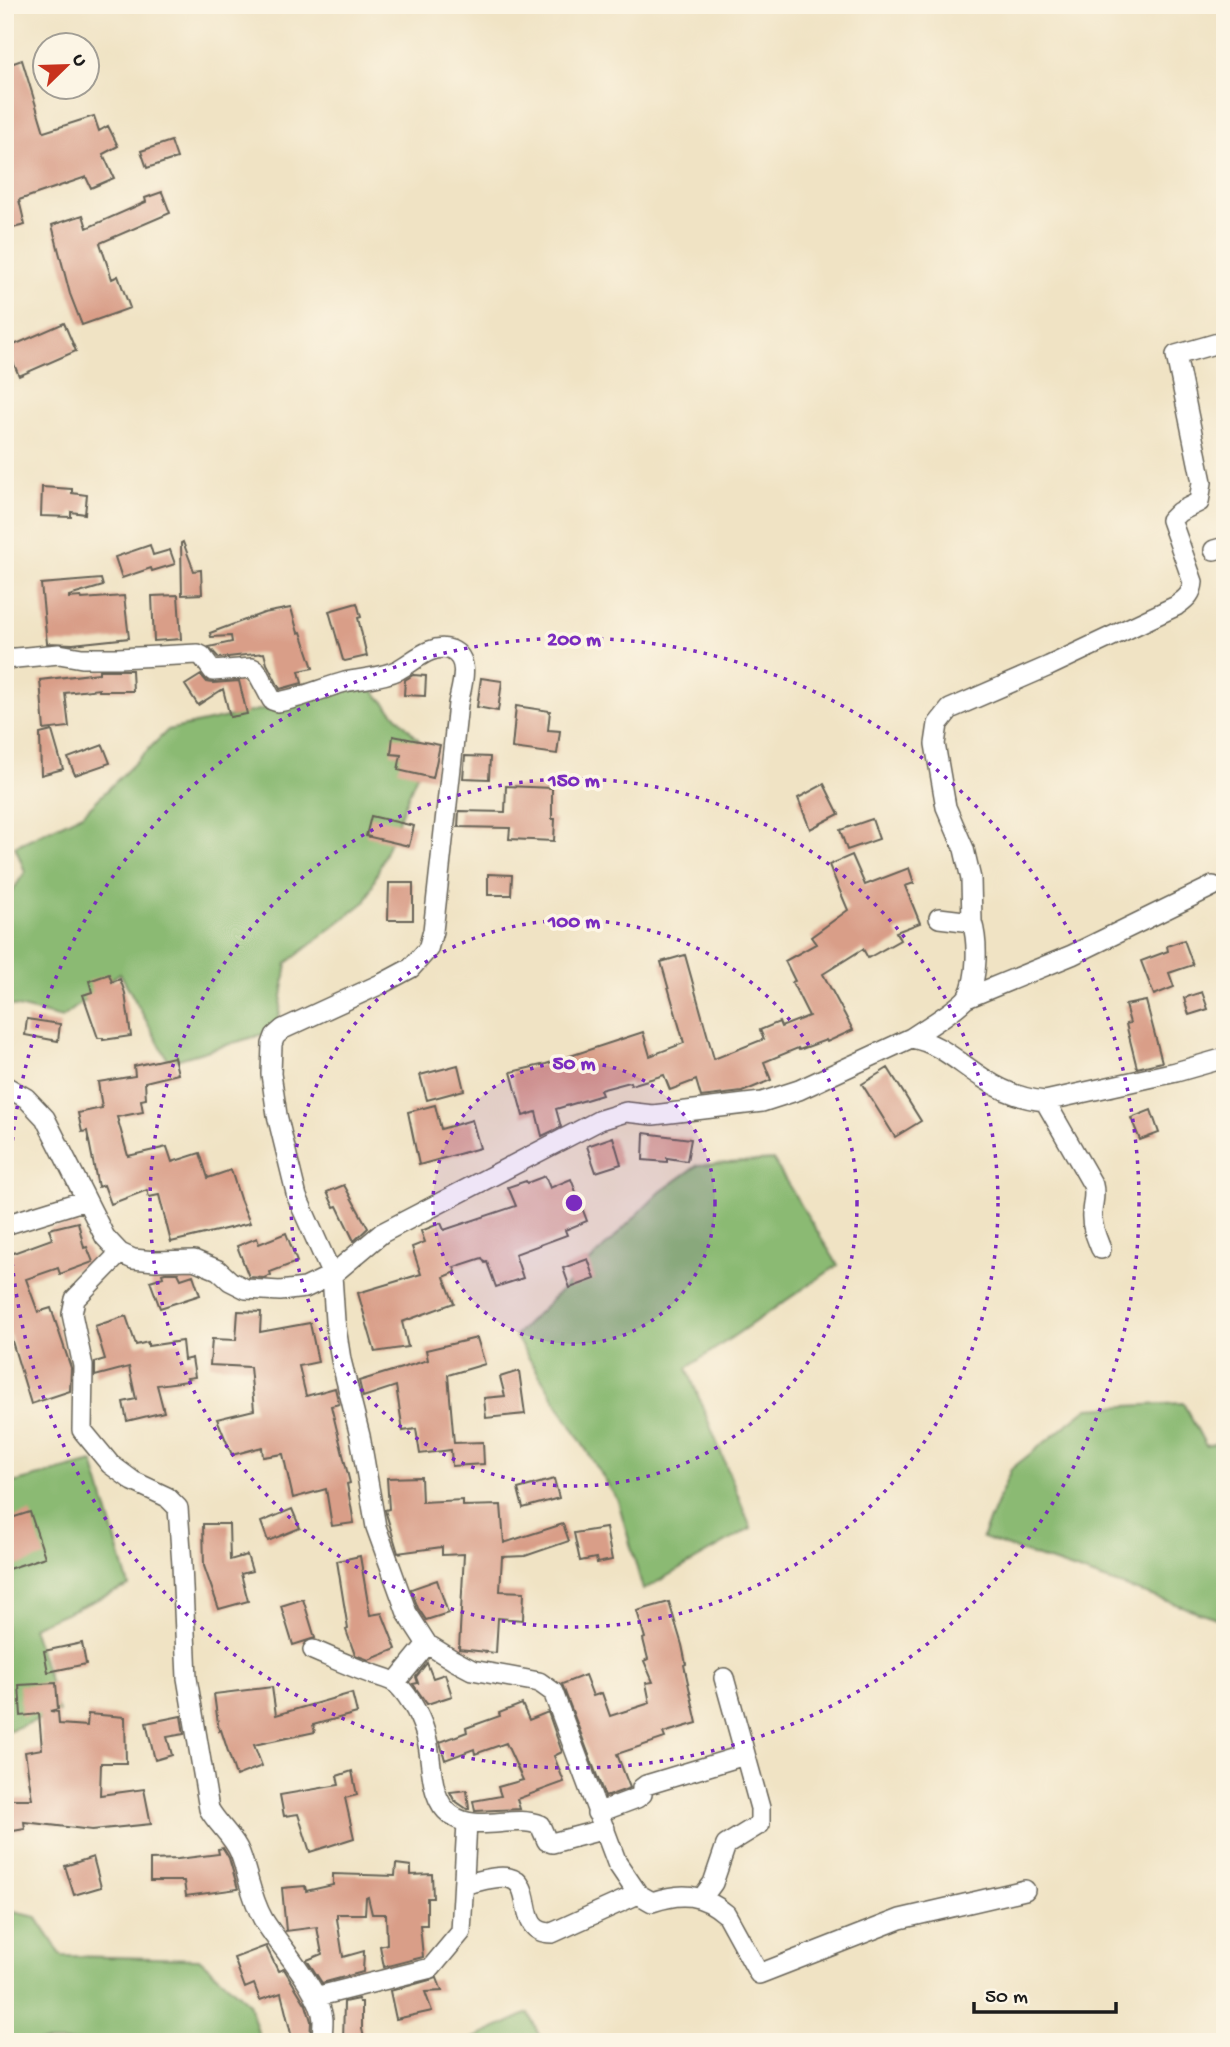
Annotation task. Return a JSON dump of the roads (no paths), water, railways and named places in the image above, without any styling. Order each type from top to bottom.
[{"type":"street","points":[[967,998],[975,969],[976,935],[972,922],[971,879],[964,849],[946,807],[935,744],[938,724],[950,709],[1049,666],[1187,598],[1193,582],[1171,520],[1179,512],[1199,502],[1202,482],[1176,355],[1225,341]]},
{"type":"street","points":[[5,659],[59,654],[106,658],[198,654],[213,671],[256,670],[272,700],[278,702],[345,682],[396,671],[432,649],[450,649],[461,660],[463,678],[433,932],[428,948],[411,968],[282,1029],[272,1044],[271,1074],[277,1115],[297,1197],[332,1275],[341,1360],[360,1436],[376,1527],[407,1613],[427,1644],[472,1670],[539,1682],[553,1692],[617,1863],[638,1894],[652,1902],[673,1895],[702,1898],[718,1906],[726,1914],[759,1974],[900,1919],[1025,1890]]},
{"type":"street","points":[[5,1086],[26,1098],[45,1118],[105,1237],[120,1253],[133,1259],[203,1262],[246,1289],[259,1291],[305,1288],[332,1275],[382,1233],[600,1120],[626,1112],[653,1115],[762,1102],[799,1090],[911,1038],[967,998],[1072,955],[1213,886]]},
{"type":"street","points":[[939,918],[972,922]]},
{"type":"street","points":[[911,1038],[943,1049],[985,1080],[1025,1099],[1045,1101],[1176,1072],[1225,1058]]},
{"type":"street","points":[[1045,1101],[1093,1185],[1096,1195],[1093,1223],[1101,1249]]},
{"type":"street","points":[[5,1225],[86,1200]]},
{"type":"street","points":[[120,1253],[75,1299],[72,1306],[83,1366],[82,1430],[110,1464],[133,1482],[167,1497],[178,1508],[187,1678],[209,1809],[216,1823],[240,1852],[246,1878],[262,1918],[315,1997],[323,2018],[322,2042]]},
{"type":"street","points":[[395,1683],[427,1644]]},
{"type":"street","points":[[313,1650],[395,1683],[419,1718],[428,1740],[434,1783],[441,1803],[450,1814],[467,1823],[532,1822],[540,1825],[547,1841],[552,1843],[601,1821],[642,1794],[642,1788],[646,1784],[745,1755]]},
{"type":"street","points":[[702,1898],[713,1883],[726,1845],[760,1825],[760,1808],[724,1678]]},
{"type":"street","points":[[315,1997],[431,1968],[461,1933],[467,1823]]},
{"type":"street","points":[[465,1884],[502,1877],[516,1881],[521,1886],[530,1920],[534,1928],[542,1933],[552,1933],[638,1894]]}]
